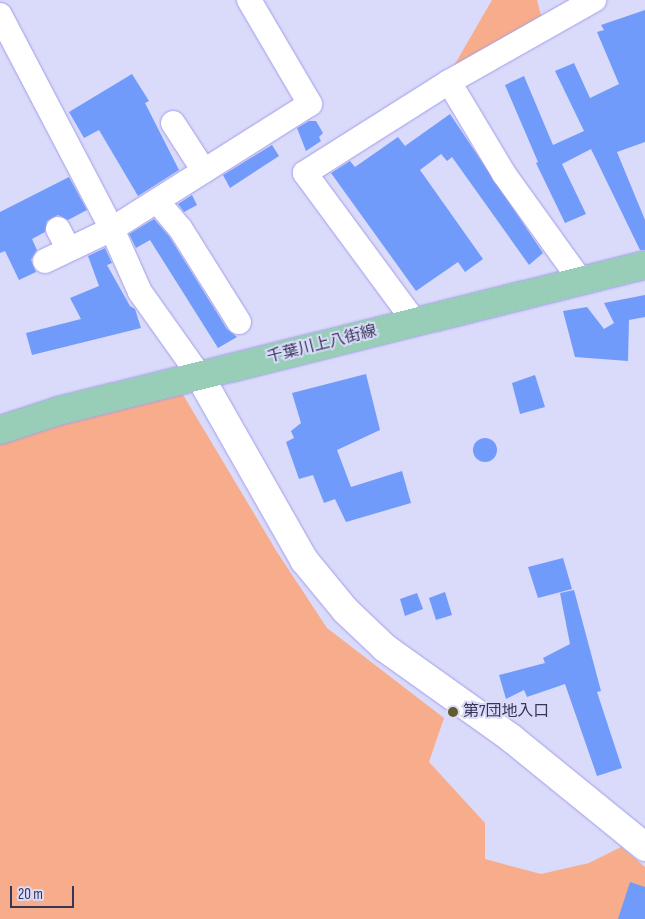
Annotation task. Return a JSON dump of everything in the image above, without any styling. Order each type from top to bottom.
[{"type":"main road","name":"千葉川上八街線","points":[[0,430],[58,411],[645,264]]},
{"type":"street","points":[[45,261],[63,238],[112,229],[310,104],[249,0]]},
{"type":"street","points":[[414,321],[305,172],[449,82],[594,0]]},
{"type":"street","points":[[0,15],[112,229],[140,292],[199,375],[304,560],[345,610],[385,648],[511,738],[645,847]]},
{"type":"street","points":[[449,82],[504,174],[581,281]]},
{"type":"street","points":[[173,123],[204,171]]},
{"type":"street","points":[[157,201],[180,228],[239,322]]},
{"type":"shaded area","points":[[492,0],[537,0],[543,23],[448,76]]},
{"type":"shaded area","points":[[179,388],[277,552],[327,628],[444,718],[429,762],[485,823],[485,859],[541,874],[589,863],[621,847],[645,867],[645,897],[635,919],[0,919],[0,440]]},
{"type":"building","points":[[645,10],[645,142],[617,152],[645,220],[645,250],[640,250],[591,149],[562,164],[586,214],[565,223],[536,163],[538,162],[505,85],[524,76],[553,145],[584,131],[555,71],[574,63],[590,98],[619,84],[597,32],[604,30],[601,25]]},
{"type":"building","points":[[132,74],[149,101],[145,103],[179,170],[138,196],[99,130],[84,138],[69,112]]},
{"type":"building","points":[[450,114],[543,253],[529,265],[452,157],[447,161],[441,154],[420,170],[483,259],[465,272],[458,262],[416,291],[331,173],[350,161],[355,167],[398,137],[405,146]]},
{"type":"building","points":[[309,121],[316,121],[323,133],[319,137],[321,141],[306,151],[297,128]]},
{"type":"building","points":[[272,145],[279,156],[230,188],[223,175]]},
{"type":"building","points":[[69,177],[87,210],[68,220],[58,215],[47,221],[45,232],[32,239],[37,250],[31,260],[36,272],[19,280],[5,251],[0,253],[0,212]]},
{"type":"building","points":[[192,195],[197,205],[184,212],[178,204]]},
{"type":"building","points":[[154,219],[169,236],[227,329],[237,337],[218,348],[150,240],[136,248],[129,234]]},
{"type":"building","points":[[105,248],[112,263],[107,265],[130,306],[135,309],[141,328],[32,355],[26,333],[81,319],[70,298],[99,286],[88,256]]},
{"type":"building","points":[[645,295],[645,317],[629,320],[628,361],[575,357],[563,311],[587,307],[604,329],[614,323],[604,303]]},
{"type":"building","points":[[366,374],[380,430],[337,450],[351,487],[402,471],[411,503],[346,522],[335,499],[324,503],[313,475],[299,479],[286,442],[294,438],[291,431],[301,423],[292,393]]},
{"type":"building","points":[[535,375],[545,407],[520,414],[512,383]]},
{"type":"building","points":[[485,438],[494,441],[497,450],[494,459],[485,462],[476,459],[473,450],[476,441]]},
{"type":"building","points":[[563,558],[572,589],[538,598],[528,567]]},
{"type":"building","points":[[574,590],[601,691],[597,692],[622,768],[597,776],[565,684],[527,697],[524,690],[506,699],[499,675],[545,663],[543,658],[570,644],[560,593]]},
{"type":"building","points":[[445,592],[452,615],[436,620],[429,598]]},
{"type":"building","points":[[417,593],[423,609],[405,616],[400,599]]},
{"type":"building","points":[[630,882],[645,887],[645,919],[618,919]]},
{"type":"place","name":"第7団地入口","points":[[453,712]]}]
